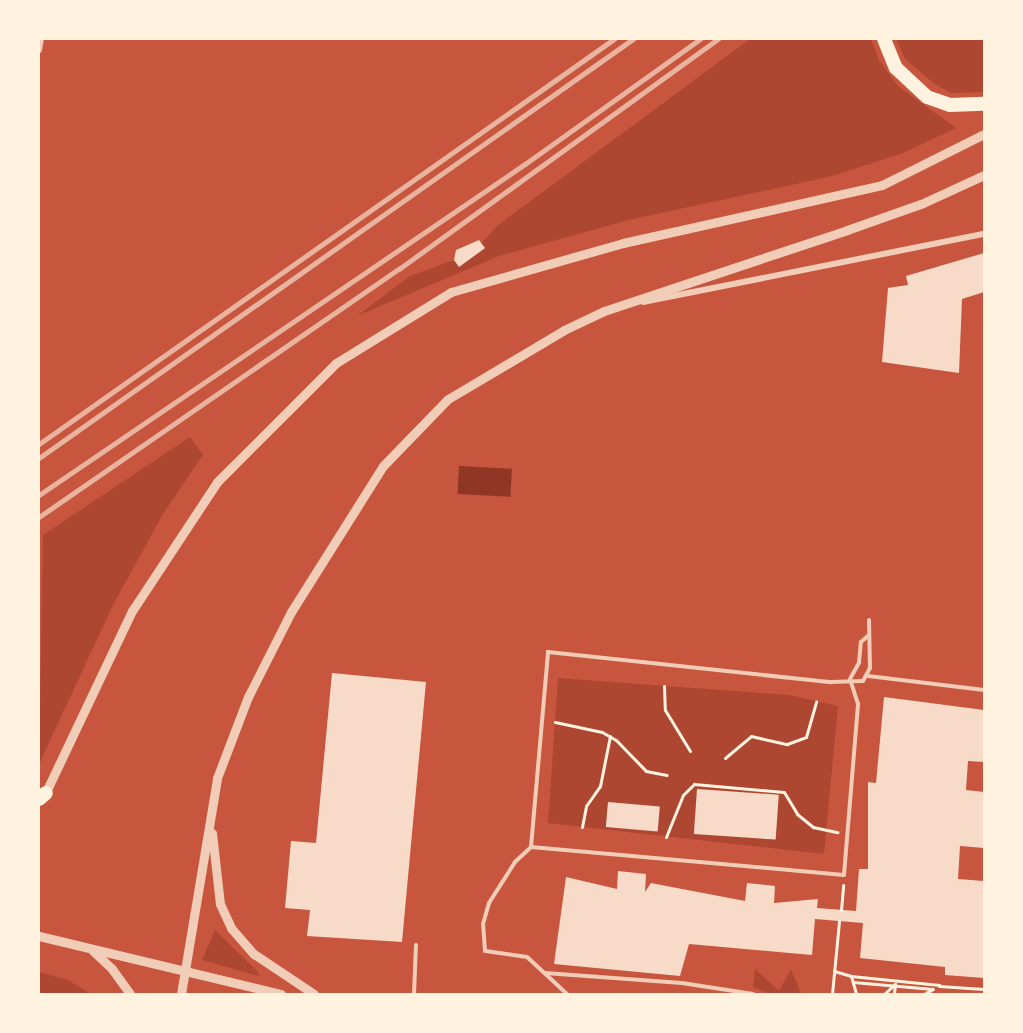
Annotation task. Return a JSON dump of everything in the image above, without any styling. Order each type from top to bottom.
[{"type":"highway","points":[[884,39],[896,68],[927,97],[950,105],[984,104]]},
{"type":"street","points":[[39,50],[41,39]]},
{"type":"street","points":[[41,798],[132,611],[217,482],[336,363],[452,291],[623,243],[882,185],[984,134]]},
{"type":"street","points":[[181,994],[217,778],[248,697],[291,612],[383,466],[448,399],[564,330],[604,310],[868,223],[984,175]]},
{"type":"street","points":[[604,310],[984,234]]},
{"type":"street","points":[[211,820],[220,904],[231,928],[254,954],[314,994]]},
{"type":"street","points":[[39,936],[281,994]]},
{"type":"street","points":[[91,950],[112,969],[130,994]]},
{"type":"lane","points":[[531,847],[844,875],[858,704],[850,680],[859,663],[861,642],[867,636],[869,620]]},
{"type":"lane","points":[[567,994],[527,957],[485,951],[483,924],[489,903],[515,862],[531,847],[548,652],[831,682],[863,681],[868,675],[871,640],[867,636]]},
{"type":"lane","points":[[868,675],[984,690]]},
{"type":"lane","points":[[414,994],[416,945]]},
{"type":"lane","points":[[543,972],[682,983],[753,994]]},
{"type":"path","points":[[664,686],[665,710],[690,751]]},
{"type":"path","points":[[725,758],[751,736],[787,744],[806,737],[816,701]]},
{"type":"path","points":[[555,722],[610,736],[646,771],[667,775]]},
{"type":"path","points":[[582,827],[586,806],[600,786],[610,736]]},
{"type":"path","points":[[666,837],[683,795],[694,784],[784,792],[797,814],[813,826],[837,831]]},
{"type":"path","points":[[841,910],[844,875]]},
{"type":"path","points":[[832,994],[840,921]]},
{"type":"path","points":[[834,971],[851,976],[984,989]]},
{"type":"path","points":[[851,976],[856,994]]},
{"type":"path","points":[[853,982],[933,989]]},
{"type":"path","points":[[884,994],[895,984]]},
{"type":"path","points":[[894,994],[895,984]]},
{"type":"path","points":[[924,994],[939,985]]},
{"type":"shaded area","points":[[750,39],[871,39],[879,60],[898,86],[956,128],[903,153],[832,176],[629,220],[499,256],[357,316],[410,276],[454,260],[460,266],[485,249],[481,244],[497,226]]},
{"type":"shaded area","points":[[896,39],[984,39],[984,92],[951,93],[932,82],[905,59]]},
{"type":"shaded area","points":[[190,437],[203,455],[163,514],[114,603],[39,764],[43,535]]},
{"type":"shaded area","points":[[459,466],[512,469],[510,497],[458,494]]},
{"type":"shaded area","points":[[558,678],[789,695],[838,706],[824,854],[548,823]]},
{"type":"shaded area","points":[[215,930],[258,972],[259,976],[202,960]]},
{"type":"shaded area","points":[[755,969],[779,991],[791,969],[801,994],[770,994],[753,987]]},
{"type":"shaded area","points":[[39,972],[68,980],[91,994],[39,994]]},
{"type":"building","points":[[479,240],[485,248],[459,267],[454,260],[456,250]]},
{"type":"building","points":[[984,253],[984,292],[962,299],[959,373],[882,362],[888,288],[908,285],[906,276]]},
{"type":"building","points":[[332,673],[426,682],[402,942],[307,936],[310,910],[285,908],[291,841],[316,843]]},
{"type":"building","points":[[884,697],[984,710],[984,762],[968,761],[966,790],[984,792],[984,848],[960,846],[958,879],[984,881],[984,978],[945,975],[945,967],[860,958],[863,923],[815,919],[812,955],[689,944],[680,976],[554,964],[566,877],[617,889],[618,871],[646,874],[645,892],[651,883],[745,901],[747,883],[775,886],[774,903],[818,899],[817,908],[856,911],[859,869],[868,869],[868,782],[876,783]]},
{"type":"building","points":[[697,789],[779,795],[776,840],[694,834]]},
{"type":"building","points":[[608,802],[660,807],[658,831],[606,827]]},
{"type":"railway","points":[[39,444],[614,39]]},
{"type":"railway","points":[[39,458],[633,39]]},
{"type":"railway","points":[[39,495],[525,164],[700,39]]},
{"type":"railway","points":[[39,517],[399,269],[718,39]]}]
